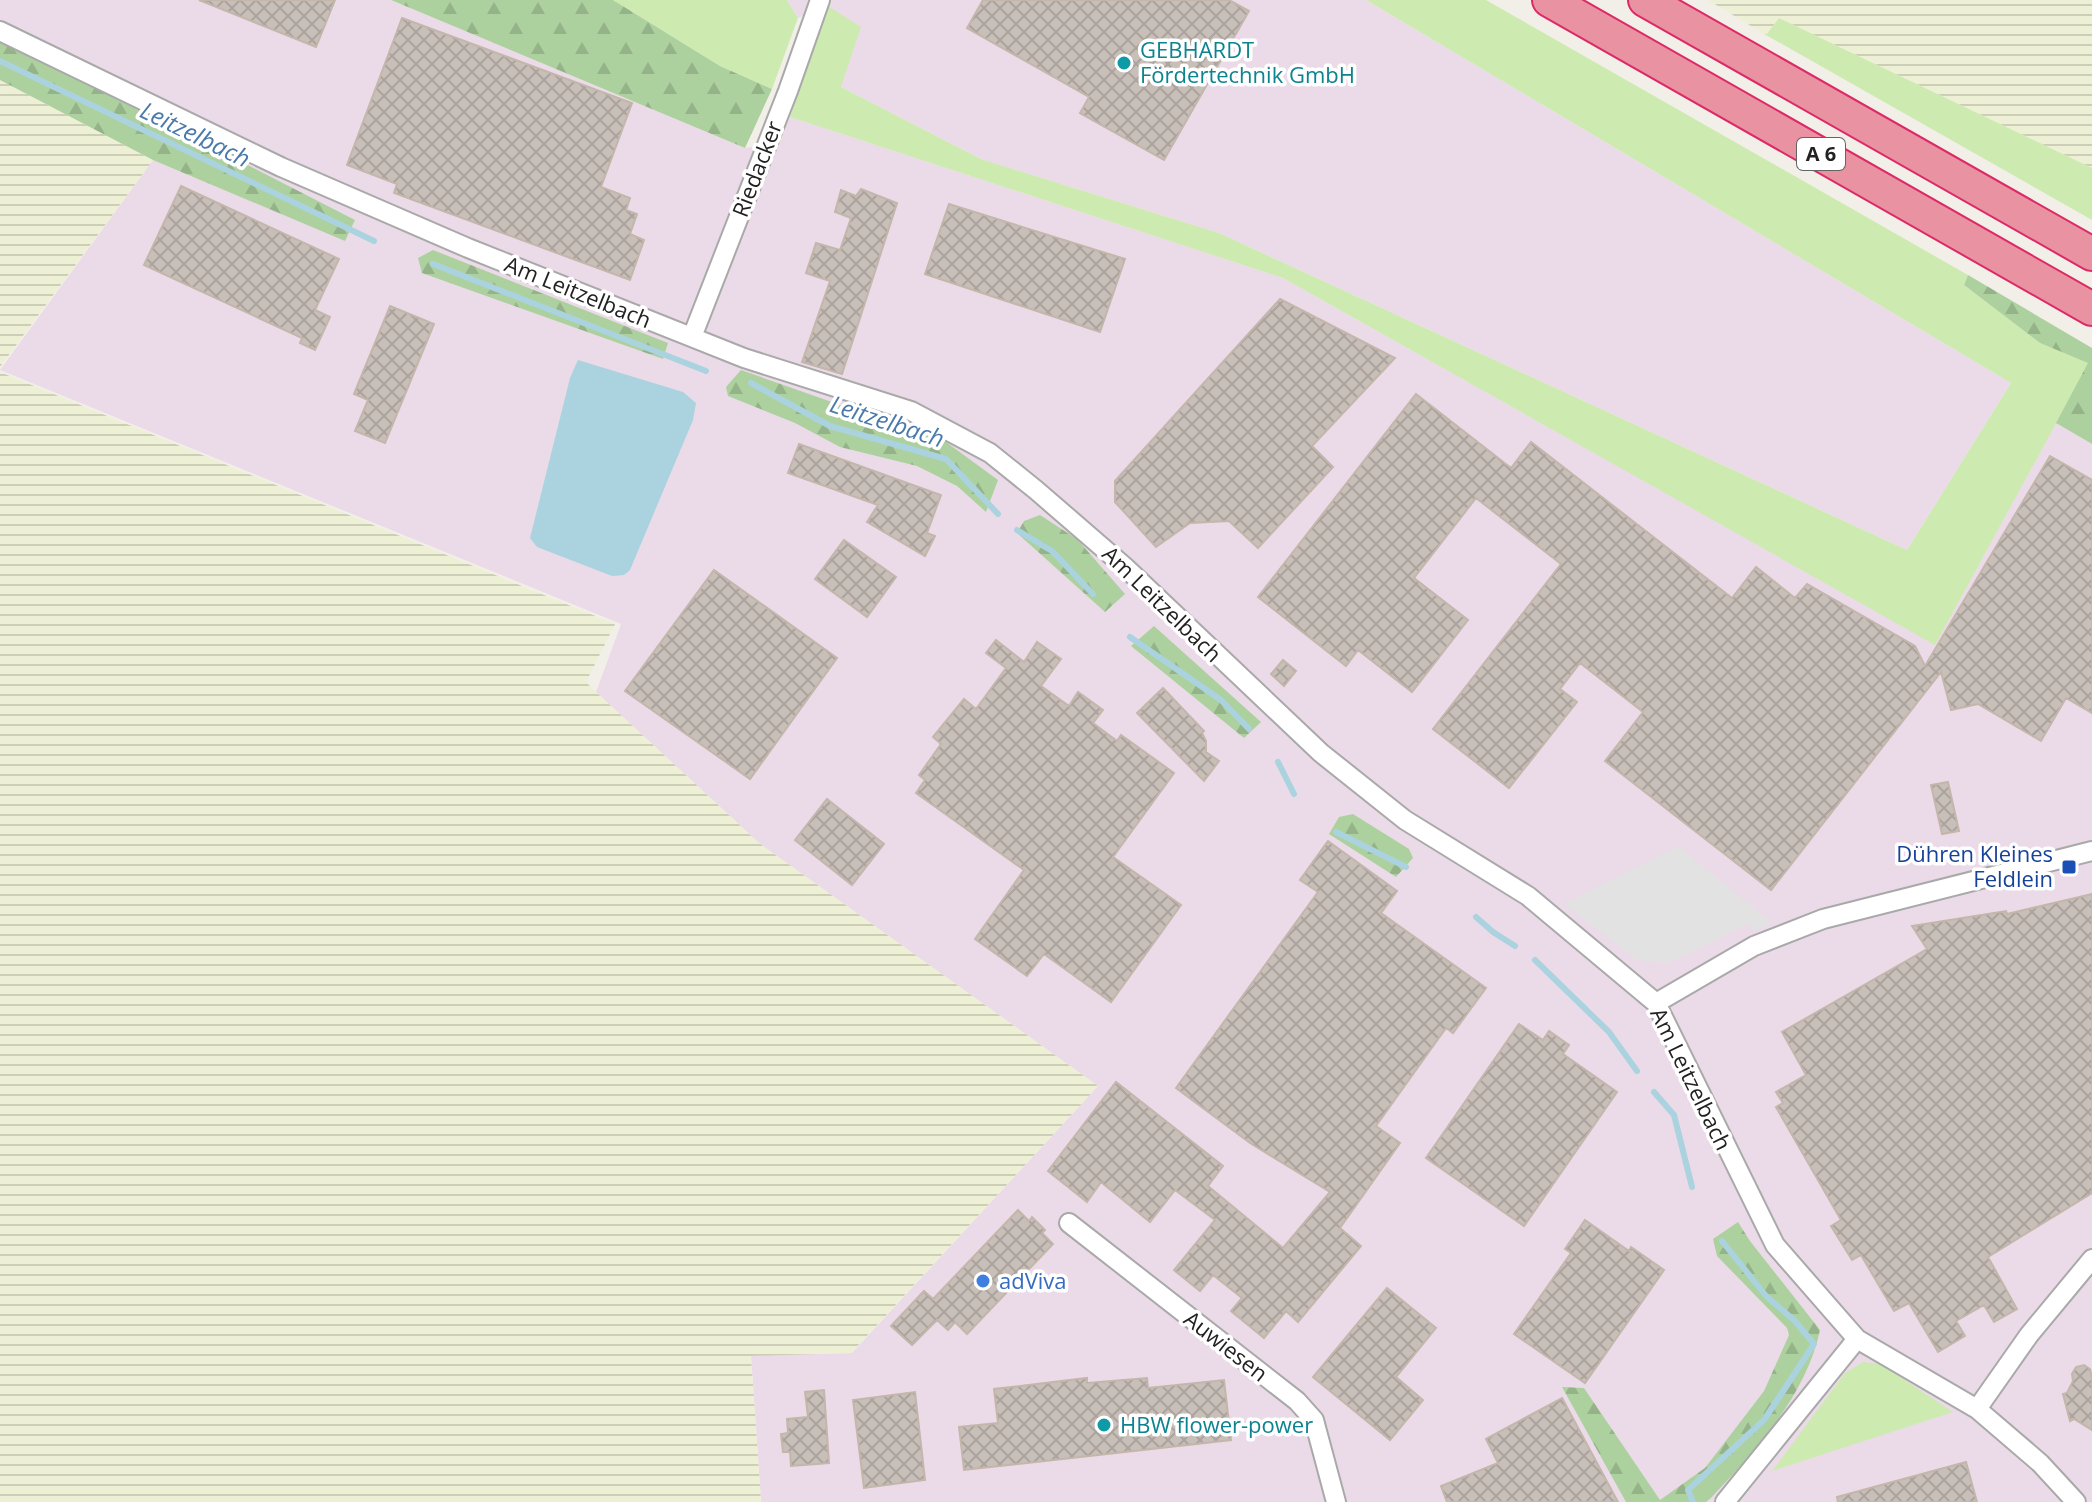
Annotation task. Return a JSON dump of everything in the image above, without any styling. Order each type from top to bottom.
[{"type":"highway","name":"A 6","points":[[1549,0],[2092,309]]},
{"type":"highway","name":"A 6","points":[[1645,0],[2092,254]]},
{"type":"street","name":"Riedacker","points":[[692,337],[820,0]]},
{"type":"street","name":"Am Leitzelbach","points":[[0,31],[281,167],[468,248],[744,358],[911,411],[990,453],[1125,567],[1321,753],[1405,820],[1528,896],[1656,1003],[1775,1245],[1857,1339],[1977,1409],[2040,1463],[2076,1502]]},
{"type":"street","points":[[1656,1003],[1754,946],[1823,919],[2092,851]]},
{"type":"street","name":"Auwiesen","points":[[1069,1223],[1297,1401],[1314,1420],[1336,1502]]},
{"type":"street","points":[[1977,1409],[2029,1335],[2092,1259]]},
{"type":"street","points":[[1725,1502],[1857,1339]]},
{"type":"shaded area","points":[[0,0],[391,0],[745,148],[767,144],[778,148],[790,117],[1283,278],[1935,644],[2056,423],[2092,444],[2092,1502],[761,1502],[751,1355],[852,1353],[1098,1086],[759,843],[596,692],[621,624],[0,370],[153,160],[181,130],[0,38]]},
{"type":"shaded area","points":[[787,0],[1366,0],[2011,383],[1907,550],[1219,233],[981,159],[841,87],[828,6],[798,18]]},
{"type":"shaded area","points":[[1678,846],[1772,923],[1754,931],[1747,924],[1666,963],[1637,960],[1564,904]]},
{"type":"green space","points":[[391,0],[613,0],[720,66],[772,89],[745,148]]},
{"type":"green space","points":[[613,0],[787,0],[798,18],[772,89],[720,66]]},
{"type":"green space","points":[[1366,0],[1486,0],[1968,275],[1964,285],[2040,343],[2089,363],[1935,645],[1283,278],[790,117],[828,6],[861,27],[841,87],[981,159],[1219,233],[1907,550],[2011,383]]},
{"type":"green space","points":[[1708,0],[2092,0],[2092,168],[1779,18],[1766,35]]},
{"type":"green space","points":[[1779,18],[2092,168],[2092,220],[1766,35]]},
{"type":"green space","points":[[0,38],[355,220],[345,241],[153,160],[0,80]]},
{"type":"green space","points":[[0,80],[153,160],[0,367]]},
{"type":"green space","points":[[433,250],[668,343],[663,359],[422,273],[418,258]]},
{"type":"green space","points":[[1968,275],[2092,348],[2092,444],[2056,423],[2088,363],[2040,343],[1964,285]]},
{"type":"green space","points":[[741,370],[946,442],[998,480],[986,512],[957,486],[917,466],[840,447],[795,423],[728,396],[726,387]]},
{"type":"green space","points":[[0,372],[615,624],[586,682],[596,692],[759,843],[1098,1086],[851,1353],[751,1356],[761,1502],[0,1502]]},
{"type":"green space","points":[[1040,515],[1077,539],[1125,594],[1105,612],[1017,533],[1024,521]]},
{"type":"green space","points":[[1154,626],[1261,722],[1244,738],[1131,646]]},
{"type":"green space","points":[[1353,814],[1409,849],[1413,858],[1396,877],[1329,834],[1339,817]]},
{"type":"green space","points":[[1738,1222],[1820,1330],[1813,1354],[1777,1421],[1706,1502],[1626,1502],[1562,1387],[1584,1388],[1660,1500],[1705,1468],[1764,1391],[1789,1335],[1787,1328],[1717,1256],[1713,1239]]},
{"type":"green space","points":[[1863,1362],[1880,1364],[1953,1412],[1772,1471],[1845,1373]]},
{"type":"water","points":[[578,360],[683,392],[696,403],[693,420],[630,570],[624,575],[612,576],[537,547],[530,538],[570,378]]},
{"type":"building","points":[[199,0],[335,0],[316,47]]},
{"type":"building","name":"GEBHARDT Fördertechnik GmbH","points":[[983,0],[1229,0],[1249,11],[1164,160],[1080,113],[1089,97],[967,28]]},
{"type":"building","points":[[402,18],[632,103],[601,187],[630,198],[626,210],[637,214],[630,234],[644,240],[630,280],[394,193],[397,184],[347,165]]},
{"type":"building","points":[[181,186],[339,259],[315,310],[330,317],[315,350],[300,343],[302,338],[144,265]]},
{"type":"building","points":[[861,189],[897,203],[842,374],[802,362],[830,281],[806,273],[816,243],[840,250],[851,218],[835,212],[841,190],[856,196]]},
{"type":"building","points":[[949,204],[1125,259],[1100,332],[925,274]]},
{"type":"building","points":[[1280,299],[1395,358],[1312,446],[1333,467],[1258,548],[1229,521],[1190,523],[1156,547],[1115,502],[1115,481]]},
{"type":"building","points":[[390,306],[434,324],[385,443],[355,431],[368,400],[354,394]]},
{"type":"building","points":[[1416,394],[1511,468],[1531,442],[1732,598],[1756,567],[1795,598],[1807,584],[1915,646],[1925,666],[2050,456],[2092,480],[2092,713],[2066,698],[2041,741],[1978,704],[1951,710],[1941,672],[1771,890],[1605,761],[1643,712],[1580,663],[1560,689],[1577,702],[1509,788],[1433,729],[1561,564],[1476,498],[1414,578],[1468,620],[1412,692],[1358,650],[1346,666],[1258,597]]},
{"type":"building","points":[[799,444],[941,495],[927,533],[935,536],[925,556],[867,522],[878,505],[788,473]]},
{"type":"building","points":[[844,540],[896,577],[867,617],[815,579]]},
{"type":"building","points":[[714,570],[837,658],[750,779],[625,691]]},
{"type":"building","points":[[996,640],[1024,662],[1037,642],[1061,659],[1041,686],[1069,706],[1078,692],[1103,710],[1093,723],[1117,741],[1121,735],[1174,773],[1113,857],[1181,905],[1111,1002],[1044,954],[1027,976],[975,939],[1024,870],[916,793],[925,780],[919,775],[941,744],[933,737],[964,699],[976,709],[1006,668],[986,653]]},
{"type":"building","points":[[1283,660],[1296,671],[1284,686],[1271,674]]},
{"type":"building","points":[[1163,688],[1204,731],[1206,752],[1219,761],[1204,781],[1137,713]]},
{"type":"building","points":[[1948,782],[1959,831],[1942,834],[1931,785]]},
{"type":"building","points":[[827,799],[884,844],[852,885],[795,840]]},
{"type":"building","points":[[1328,841],[1397,891],[1381,913],[1486,988],[1453,1033],[1446,1028],[1376,1126],[1400,1143],[1340,1228],[1361,1246],[1298,1322],[1286,1311],[1264,1338],[1231,1311],[1242,1298],[1213,1275],[1200,1291],[1174,1270],[1215,1220],[1175,1190],[1150,1222],[1101,1182],[1087,1202],[1048,1171],[1116,1082],[1223,1166],[1208,1186],[1283,1248],[1330,1192],[1250,1143],[1176,1088],[1318,892],[1300,880]]},
{"type":"building","points":[[2092,894],[2092,1193],[1988,1257],[2017,1309],[1994,1322],[1984,1305],[1956,1321],[1965,1336],[1938,1352],[1909,1303],[1894,1311],[1861,1255],[1852,1260],[1831,1226],[1841,1220],[1776,1107],[1783,1103],[1776,1092],[1806,1075],[1782,1032],[1927,949],[1912,926],[2006,911],[2007,914]]},
{"type":"building","points":[[1519,1024],[1543,1040],[1549,1031],[1569,1045],[1563,1054],[1617,1092],[1524,1226],[1426,1158]]},
{"type":"building","name":"adViva","points":[[1018,1210],[1029,1221],[1032,1217],[1053,1244],[967,1334],[955,1322],[948,1330],[937,1320],[912,1345],[891,1326],[924,1291],[933,1299]]},
{"type":"building","points":[[1585,1220],[1629,1251],[1631,1247],[1664,1270],[1585,1383],[1514,1334],[1571,1253],[1565,1249]]},
{"type":"building","points":[[1387,1288],[1436,1328],[1396,1377],[1423,1400],[1390,1440],[1313,1377]]},
{"type":"building","points":[[2084,1365],[2090,1369],[2092,1378],[2092,1430],[2074,1419],[2070,1421],[2063,1394],[2067,1393],[2073,1381],[2072,1374],[2076,1367]]},
{"type":"building","name":"HBW flower-power","points":[[1087,1378],[1087,1383],[1147,1378],[1148,1388],[1224,1380],[1231,1440],[964,1470],[959,1427],[998,1423],[994,1389]]},
{"type":"building","points":[[824,1390],[829,1463],[791,1466],[790,1452],[783,1452],[781,1434],[788,1433],[787,1419],[808,1417],[805,1392]]},
{"type":"building","points":[[915,1392],[925,1480],[864,1488],[853,1400]]},
{"type":"building","points":[[1562,1398],[1618,1502],[1447,1502],[1441,1486],[1498,1463],[1486,1439]]},
{"type":"building","points":[[1966,1462],[1977,1502],[1838,1502],[1837,1497]]},
{"type":"waterway","name":"Leitzelbach","points":[[0,61],[374,241]]},
{"type":"waterway","name":"Leitzelbach","points":[[433,264],[706,371]]},
{"type":"waterway","name":"Leitzelbach","points":[[751,383],[830,426],[946,459],[998,514]]},
{"type":"waterway","name":"Leitzelbach","points":[[1017,530],[1052,551],[1093,594]]},
{"type":"waterway","name":"Leitzelbach","points":[[1130,637],[1221,700],[1249,729]]},
{"type":"waterway","name":"Leitzelbach","points":[[1278,762],[1294,794]]},
{"type":"waterway","name":"Leitzelbach","points":[[1336,832],[1406,867]]},
{"type":"waterway","name":"Leitzelbach","points":[[1476,917],[1515,946]]},
{"type":"waterway","name":"Leitzelbach","points":[[1535,960],[1609,1032],[1637,1071]]},
{"type":"waterway","name":"Leitzelbach","points":[[1654,1092],[1674,1115],[1692,1187]]},
{"type":"waterway","name":"Leitzelbach","points":[[1693,1502],[1688,1490],[1764,1420],[1814,1344],[1795,1321],[1766,1296],[1722,1241]]},
{"type":"place","name":"GEBHARDT Fördertechnik GmbH","points":[[1124,63]]},
{"type":"place","name":"Dühren Kleines Feldlein","points":[[2069,867]]},
{"type":"place","name":"adViva","points":[[983,1281]]},
{"type":"place","name":"HBW flower-power","points":[[1104,1425]]}]
